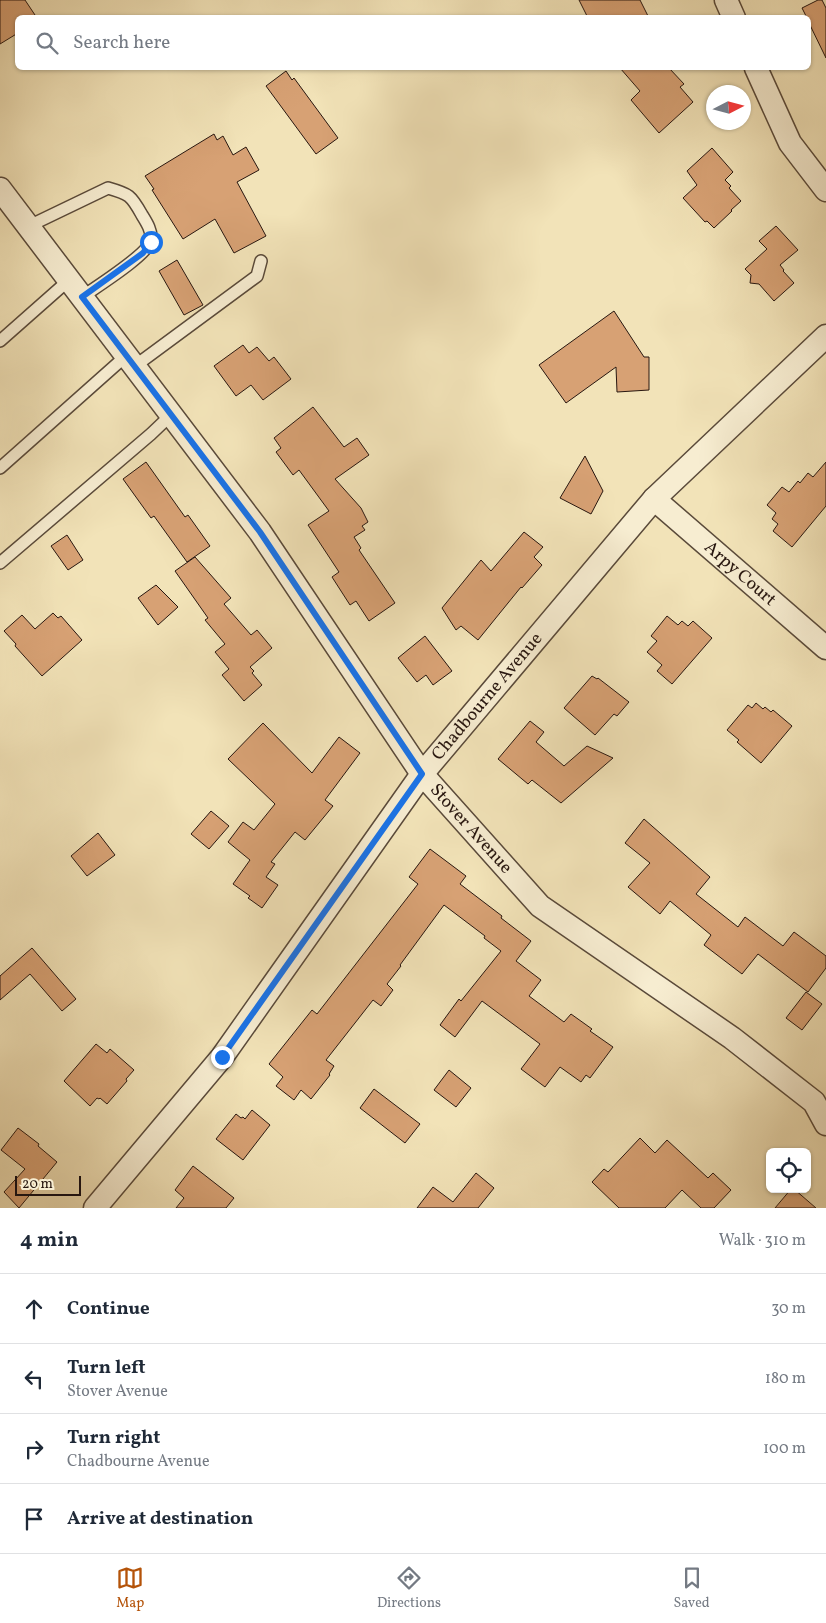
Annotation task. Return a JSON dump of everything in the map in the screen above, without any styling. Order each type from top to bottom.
[{"type":"street","points":[[726,0],[733,15]]},
{"type":"street","points":[[757,70],[790,143],[826,190]]},
{"type":"street","name":"Stover Avenue","points":[[0,189],[260,532],[422,774],[540,906],[732,1038],[814,1102],[826,1124]]},
{"type":"street","name":"Chadbourne Avenue","points":[[95,1208],[222,1057],[422,774],[654,499],[826,336]]},
{"type":"street","name":"Arpy Court","points":[[654,499],[826,648]]},
{"type":"lane","points":[[0,341],[76,288],[143,253],[151,242],[150,228],[136,204],[127,194],[108,188],[28,226]]},
{"type":"lane","points":[[0,468],[131,361],[257,276],[260,261]]},
{"type":"lane","points":[[0,563],[172,414]]},
{"type":"building","points":[[0,0],[25,0],[35,15],[15,15],[15,35],[0,44]]},
{"type":"building","points":[[579,0],[640,0],[648,15],[586,15]]},
{"type":"building","points":[[822,0],[826,8],[826,58],[811,27],[811,15],[806,15],[802,8]]},
{"type":"building","points":[[622,70],[671,70],[684,84],[680,87],[693,102],[659,133],[631,100],[640,91]]},
{"type":"building","points":[[286,71],[292,80],[294,78],[338,138],[316,154],[266,86]]},
{"type":"building","points":[[214,134],[217,140],[223,136],[233,155],[246,147],[259,170],[237,182],[266,236],[234,253],[215,219],[183,239],[145,176]]},
{"type":"building","points":[[712,148],[733,172],[725,180],[731,186],[729,188],[741,201],[714,228],[707,221],[705,222],[683,198],[697,185],[687,171]]},
{"type":"building","points":[[776,226],[798,250],[780,265],[794,283],[774,301],[759,284],[750,283],[751,275],[745,269],[767,249],[759,241]]},
{"type":"building","points":[[177,260],[203,305],[184,315],[159,271]]},
{"type":"building","points":[[614,311],[644,357],[649,357],[649,390],[617,392],[616,367],[566,403],[539,365]]},
{"type":"building","points":[[243,345],[249,353],[257,347],[269,361],[274,357],[291,379],[263,400],[251,385],[236,396],[214,366]]},
{"type":"building","points":[[313,407],[344,447],[357,438],[369,455],[335,479],[361,508],[368,522],[362,526],[365,530],[354,537],[361,548],[359,550],[395,603],[369,621],[356,601],[350,605],[332,577],[339,572],[308,525],[329,511],[299,470],[293,475],[276,452],[281,448],[274,438]]},
{"type":"building","points":[[585,456],[603,491],[591,514],[560,498]]},
{"type":"building","points":[[146,462],[185,517],[188,515],[210,546],[187,562],[154,516],[151,518],[123,479]]},
{"type":"building","points":[[826,462],[826,506],[792,547],[773,531],[778,524],[772,519],[776,513],[767,505],[782,487],[789,492],[808,473],[813,477]]},
{"type":"building","points":[[524,532],[543,547],[534,557],[542,565],[521,587],[478,640],[461,626],[456,630],[442,608],[481,560],[491,571]]},
{"type":"building","points":[[67,535],[83,560],[68,570],[51,546]]},
{"type":"building","points":[[195,557],[231,598],[224,604],[251,635],[257,630],[272,648],[250,667],[254,671],[252,673],[262,685],[244,701],[222,675],[229,669],[215,652],[225,644],[205,620],[208,618],[175,571]]},
{"type":"building","points":[[156,585],[178,607],[158,625],[138,598]]},
{"type":"building","points":[[53,613],[58,618],[61,616],[82,640],[42,676],[4,631],[22,615],[35,629]]},
{"type":"building","points":[[667,616],[678,625],[682,621],[688,626],[693,621],[712,638],[672,684],[657,671],[662,665],[647,652],[657,641],[651,636]]},
{"type":"building","points":[[425,636],[452,671],[433,685],[426,675],[417,682],[398,658]]},
{"type":"building","points":[[592,676],[598,678],[629,702],[617,716],[614,714],[595,735],[564,708]]},
{"type":"building","points":[[756,703],[763,709],[765,707],[771,712],[773,710],[792,726],[761,763],[737,742],[739,740],[727,730],[748,705],[752,708]]},
{"type":"building","points":[[530,721],[544,732],[536,742],[564,766],[587,746],[613,758],[561,803],[532,780],[528,784],[498,759]]},
{"type":"building","points":[[263,723],[312,773],[339,737],[360,753],[325,800],[333,806],[305,840],[295,832],[271,862],[275,864],[266,877],[278,885],[262,908],[248,898],[250,896],[233,884],[250,860],[228,842],[243,822],[254,830],[275,804],[228,759]]},
{"type":"building","points":[[211,811],[229,826],[209,849],[191,834]]},
{"type":"building","points":[[644,819],[710,877],[696,894],[738,927],[745,917],[783,946],[794,932],[826,956],[826,968],[808,992],[758,954],[742,974],[704,945],[711,935],[670,901],[660,914],[628,887],[650,863],[625,843]]},
{"type":"building","points":[[98,833],[115,855],[87,876],[71,856]]},
{"type":"building","points":[[430,849],[466,876],[460,884],[531,941],[516,961],[541,980],[529,996],[564,1022],[571,1014],[592,1029],[590,1031],[613,1047],[590,1078],[586,1075],[581,1082],[560,1067],[545,1087],[521,1069],[540,1044],[482,1001],[455,1037],[440,1025],[459,999],[461,1001],[501,951],[484,938],[485,936],[444,905],[387,984],[393,990],[381,1006],[373,1000],[326,1060],[334,1066],[330,1075],[311,1099],[301,1090],[294,1100],[276,1086],[283,1077],[269,1064],[312,1010],[317,1014],[418,884],[409,877]]},
{"type":"building","points":[[32,948],[76,999],[62,1011],[30,974],[0,1000],[0,976]]},
{"type":"building","points":[[806,992],[822,1004],[802,1030],[786,1018]]},
{"type":"building","points":[[96,1044],[107,1053],[110,1049],[134,1070],[107,1104],[100,1098],[97,1098],[90,1106],[64,1081]]},
{"type":"building","points":[[449,1070],[471,1088],[456,1107],[434,1090]]},
{"type":"building","points":[[374,1089],[420,1124],[405,1143],[360,1108]]},
{"type":"building","points":[[252,1110],[270,1125],[243,1160],[216,1139],[236,1114],[245,1119]]},
{"type":"building","points":[[18,1128],[39,1144],[38,1146],[57,1162],[19,1208],[4,1192],[25,1169],[1,1150]]},
{"type":"building","points":[[640,1138],[655,1153],[667,1140],[708,1178],[713,1173],[731,1190],[714,1208],[701,1208],[682,1190],[665,1208],[619,1208],[592,1182],[604,1169],[608,1172]]},
{"type":"building","points":[[193,1166],[234,1198],[226,1208],[176,1208],[184,1198],[175,1190]]},
{"type":"building","points":[[476,1173],[494,1188],[478,1208],[417,1208],[433,1187],[453,1202]]},
{"type":"building","points":[[788,1193],[799,1193],[816,1208],[775,1208]]},
{"type":"route","points":[[151,242],[143,253],[82,297],[260,532],[422,774],[222,1057]]}]
